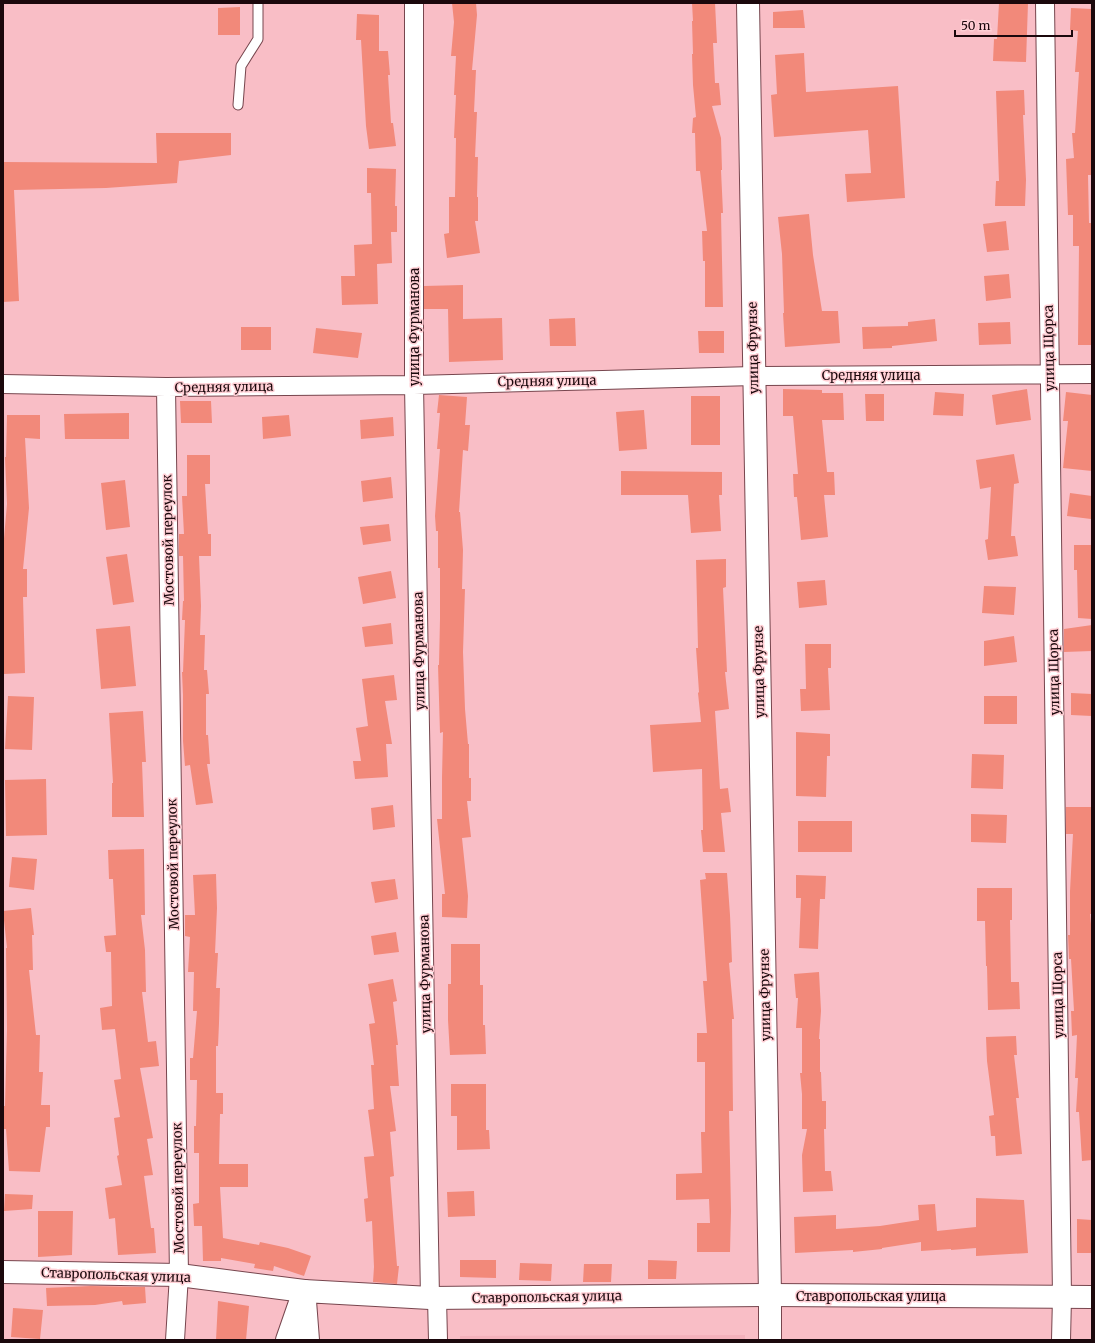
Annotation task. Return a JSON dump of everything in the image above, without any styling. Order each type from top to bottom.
[{"type":"street","name":"улица Фурманова","points":[[414,3],[414,384],[433,1298],[438,1340]]},
{"type":"street","name":"улица Фрунзе","points":[[748,3],[770,1340]]},
{"type":"street","name":"улица Щорса","points":[[1045,3],[1062,1297],[1061,1340]]},
{"type":"street","name":"Средняя улица","points":[[3,384],[166,388],[754,376],[1092,374]]},
{"type":"street","name":"Мостовой переулок","points":[[166,388],[179,1274],[176,1340]]},
{"type":"street","name":"Ставропольская улица","points":[[3,1272],[179,1274],[304,1291],[433,1298],[770,1295],[1092,1297]]},
{"type":"street","points":[[288,1340],[304,1291]]},
{"type":"street","points":[[304,1291],[308,1340]]},
{"type":"lane","points":[[238,105],[241,66],[258,39],[258,3]]},
{"type":"shaded area","points":[[745,1335],[745,1340],[460,1340],[460,1336]]},
{"type":"building","points":[[452,3],[476,3],[477,15],[472,70],[476,70],[474,112],[477,112],[475,157],[478,157],[478,221],[475,221],[480,253],[447,258],[444,234],[449,233],[449,197],[455,197],[456,138],[454,138],[456,95],[454,95],[456,56],[451,56],[454,22]]},
{"type":"building","points":[[692,3],[715,3],[717,43],[713,43],[715,83],[719,83],[721,105],[712,106],[721,138],[723,307],[705,307],[705,261],[703,261],[702,231],[707,231],[700,171],[696,171],[695,133],[692,133],[693,118],[696,117],[693,85]]},
{"type":"building","points":[[999,3],[1028,3],[1026,62],[993,61],[994,39],[997,39]]},
{"type":"building","points":[[240,7],[240,35],[218,35],[218,8]]},
{"type":"building","points":[[1071,8],[1092,9],[1092,175],[1088,175],[1089,223],[1092,223],[1092,345],[1078,345],[1079,246],[1073,246],[1073,215],[1068,215],[1066,159],[1074,158],[1072,133],[1075,133],[1079,72],[1075,72],[1078,31],[1070,30]]},
{"type":"building","points":[[803,10],[805,28],[773,28],[773,12]]},
{"type":"building","points":[[357,14],[379,15],[379,51],[388,51],[391,123],[393,123],[396,146],[369,149],[366,126],[361,40],[356,40]]},
{"type":"building","points":[[804,53],[806,92],[898,86],[905,198],[847,202],[845,174],[871,173],[868,130],[774,137],[771,95],[777,94],[775,55]]},
{"type":"building","points":[[1024,90],[1025,115],[1023,115],[1026,180],[1025,206],[995,206],[996,181],[999,181],[996,91]]},
{"type":"building","points":[[156,133],[231,133],[231,155],[179,161],[177,183],[106,188],[14,190],[19,301],[3,302],[3,162],[157,163]]},
{"type":"building","points":[[367,168],[396,169],[395,206],[397,206],[397,232],[391,232],[392,263],[377,264],[378,304],[342,305],[341,276],[355,276],[354,245],[372,244],[371,193],[367,193]]},
{"type":"building","points":[[809,214],[813,255],[822,311],[838,311],[840,343],[785,347],[782,254],[778,217]]},
{"type":"building","points":[[1006,221],[1009,250],[987,252],[983,224]]},
{"type":"building","points":[[1009,274],[1011,298],[986,301],[984,276]]},
{"type":"building","points":[[463,285],[463,319],[502,318],[503,360],[449,362],[448,309],[424,309],[424,286]]},
{"type":"building","points":[[575,318],[576,346],[550,346],[549,319]]},
{"type":"building","points":[[935,319],[937,341],[892,346],[892,348],[863,349],[862,327],[908,326],[908,322]]},
{"type":"building","points":[[1010,322],[1011,344],[979,345],[978,323]]},
{"type":"building","points":[[241,327],[271,327],[271,350],[241,350]]},
{"type":"building","points":[[316,328],[362,333],[358,358],[313,353]]},
{"type":"building","points":[[698,331],[724,331],[724,353],[699,353]]},
{"type":"building","points":[[783,389],[822,390],[822,393],[843,393],[844,420],[822,420],[827,472],[834,472],[835,495],[824,495],[828,537],[801,540],[797,497],[794,497],[793,474],[798,474],[793,416],[783,416]]},
{"type":"building","points":[[1027,389],[1031,420],[996,425],[992,395]]},
{"type":"building","points":[[935,392],[964,394],[963,416],[933,415]]},
{"type":"building","points":[[1066,392],[1092,395],[1092,471],[1063,468],[1068,421],[1063,421]]},
{"type":"building","points":[[865,394],[884,394],[884,421],[866,421]]},
{"type":"building","points":[[439,395],[467,397],[465,425],[470,425],[468,451],[463,450],[459,512],[463,550],[462,589],[465,589],[463,652],[465,709],[469,744],[469,778],[471,778],[471,801],[467,801],[471,837],[462,838],[468,896],[467,918],[442,917],[442,894],[445,894],[437,819],[442,819],[443,732],[440,733],[438,665],[440,568],[438,568],[438,531],[436,531],[435,516],[440,449],[437,449],[440,413],[437,413]]},
{"type":"building","points":[[691,396],[720,396],[720,445],[691,445]]},
{"type":"building","points":[[180,401],[211,401],[212,423],[181,423]]},
{"type":"building","points":[[644,410],[647,449],[619,451],[616,412]]},
{"type":"building","points":[[129,413],[129,439],[65,439],[64,414]]},
{"type":"building","points":[[7,415],[40,415],[40,439],[25,438],[29,508],[23,569],[27,569],[27,597],[23,597],[25,673],[4,674],[3,550],[7,504],[5,457]]},
{"type":"building","points":[[289,415],[291,436],[263,439],[262,417]]},
{"type":"building","points":[[393,417],[394,436],[361,439],[360,420]]},
{"type":"building","points":[[1014,454],[1019,483],[1014,484],[1011,536],[1015,536],[1018,556],[988,560],[985,540],[988,539],[991,487],[980,489],[976,460]]},
{"type":"building","points":[[187,455],[210,455],[210,484],[205,484],[208,534],[211,534],[211,556],[199,556],[201,606],[200,635],[205,635],[204,670],[207,670],[209,694],[206,694],[206,735],[208,735],[210,764],[207,764],[213,803],[196,805],[190,765],[185,766],[183,741],[182,672],[185,620],[182,620],[184,601],[183,556],[179,556],[179,534],[184,534],[182,496],[187,496]]},
{"type":"building","points":[[621,471],[722,472],[722,495],[719,495],[721,531],[691,533],[688,495],[621,495]]},
{"type":"building","points":[[391,477],[393,498],[363,502],[361,481]]},
{"type":"building","points":[[125,480],[130,527],[106,530],[101,483]]},
{"type":"building","points":[[1070,493],[1092,496],[1091,519],[1067,516]]},
{"type":"building","points":[[389,524],[391,541],[363,545],[360,527]]},
{"type":"building","points":[[1074,545],[1092,545],[1092,619],[1078,618],[1077,570],[1074,570]]},
{"type":"building","points":[[127,554],[134,602],[113,605],[106,557]]},
{"type":"building","points":[[726,559],[726,587],[723,588],[727,672],[725,672],[729,709],[715,711],[720,789],[728,788],[731,812],[721,813],[725,852],[703,852],[701,830],[703,830],[702,769],[653,772],[650,725],[701,722],[696,648],[698,648],[696,560]]},
{"type":"building","points":[[391,571],[396,598],[363,604],[358,577]]},
{"type":"building","points":[[825,580],[827,605],[799,608],[797,582]]},
{"type":"building","points":[[984,586],[1016,587],[1014,615],[982,613]]},
{"type":"building","points":[[391,623],[393,644],[365,647],[362,627]]},
{"type":"building","points":[[1092,625],[1092,651],[1064,652],[1064,629]]},
{"type":"building","points":[[130,626],[136,686],[101,689],[96,629]]},
{"type":"building","points":[[1014,636],[1017,662],[984,666],[984,641]]},
{"type":"building","points":[[805,644],[831,644],[831,668],[828,668],[830,710],[801,711],[800,689],[806,689]]},
{"type":"building","points":[[394,675],[397,700],[385,701],[392,744],[386,744],[388,777],[355,779],[353,761],[361,761],[356,728],[368,726],[362,679]]},
{"type":"building","points":[[1071,693],[1092,694],[1092,716],[1071,715]]},
{"type":"building","points":[[8,696],[34,697],[32,750],[5,749]]},
{"type":"building","points":[[984,696],[1017,696],[1017,724],[984,724]]},
{"type":"building","points":[[143,711],[146,762],[142,762],[144,817],[112,817],[113,783],[109,713]]},
{"type":"building","points":[[796,732],[830,734],[830,756],[827,756],[826,797],[796,796]]},
{"type":"building","points":[[972,754],[1004,755],[1003,789],[971,788]]},
{"type":"building","points":[[46,779],[47,835],[6,836],[5,780]]},
{"type":"building","points":[[393,805],[395,827],[373,830],[371,808]]},
{"type":"building","points":[[1066,807],[1092,807],[1092,914],[1090,914],[1092,934],[1092,1160],[1082,1161],[1079,1112],[1076,1112],[1078,1078],[1075,1078],[1077,1035],[1072,1036],[1071,1011],[1074,1011],[1068,935],[1070,935],[1070,891],[1073,834],[1066,834]]},
{"type":"building","points":[[971,814],[1007,815],[1006,843],[971,842]]},
{"type":"building","points":[[798,821],[852,821],[852,852],[798,852]]},
{"type":"building","points":[[144,849],[145,915],[141,915],[145,950],[146,992],[142,992],[148,1042],[156,1041],[159,1066],[140,1068],[153,1138],[147,1139],[153,1175],[144,1176],[151,1228],[154,1228],[156,1253],[118,1255],[115,1218],[109,1219],[105,1188],[122,1185],[117,1156],[119,1155],[114,1118],[120,1117],[114,1080],[121,1079],[115,1029],[102,1030],[100,1008],[112,1006],[111,952],[106,952],[104,936],[116,935],[113,879],[109,879],[108,850]]},
{"type":"building","points":[[12,857],[37,859],[34,890],[9,887]]},
{"type":"building","points":[[705,873],[727,873],[730,915],[732,962],[729,963],[734,1019],[732,1019],[733,1111],[729,1111],[731,1211],[730,1252],[697,1252],[697,1223],[710,1223],[709,1199],[676,1200],[676,1174],[702,1173],[701,1132],[705,1132],[705,1062],[697,1062],[697,1033],[707,1033],[703,981],[707,981],[700,880],[706,879]]},
{"type":"building","points":[[216,874],[217,908],[215,953],[218,953],[216,988],[220,988],[218,1046],[216,1046],[216,1093],[223,1093],[223,1114],[220,1114],[219,1164],[248,1164],[248,1187],[220,1187],[223,1238],[259,1245],[260,1242],[288,1248],[311,1256],[304,1276],[274,1266],[273,1271],[254,1268],[255,1264],[221,1258],[221,1261],[203,1261],[202,1226],[194,1226],[193,1204],[199,1203],[199,1153],[194,1153],[197,1080],[190,1080],[190,1058],[193,1058],[197,1011],[193,1011],[194,972],[188,972],[190,937],[185,936],[185,915],[195,915],[193,875]]},
{"type":"building","points":[[796,875],[826,876],[825,899],[820,899],[818,949],[799,948],[801,898],[796,898]]},
{"type":"building","points":[[395,879],[398,899],[375,903],[371,882]]},
{"type":"building","points":[[977,888],[1012,888],[1012,920],[1010,920],[1011,982],[1019,982],[1020,1009],[988,1010],[985,921],[977,921]]},
{"type":"building","points":[[31,908],[34,935],[32,935],[33,970],[29,970],[36,1035],[40,1035],[39,1072],[43,1072],[41,1105],[50,1105],[50,1127],[46,1127],[40,1172],[9,1171],[6,1129],[3,1129],[7,1029],[7,948],[3,911]]},
{"type":"building","points":[[396,932],[399,952],[374,955],[371,936]]},
{"type":"building","points":[[451,944],[480,944],[480,985],[483,985],[483,1025],[485,1025],[486,1054],[450,1055],[448,984],[451,984]]},
{"type":"building","points":[[819,972],[821,1011],[819,1039],[820,1072],[822,1101],[826,1101],[826,1129],[824,1129],[825,1171],[831,1171],[833,1191],[803,1192],[802,1155],[807,1129],[802,1129],[802,1094],[800,1073],[802,1073],[802,1028],[796,1028],[798,998],[796,998],[794,974]]},
{"type":"building","points":[[393,979],[397,1001],[393,1002],[398,1045],[396,1045],[399,1086],[390,1086],[396,1131],[390,1132],[394,1176],[390,1177],[397,1266],[399,1266],[397,1284],[373,1282],[374,1267],[372,1221],[366,1222],[364,1199],[368,1198],[364,1157],[374,1156],[368,1110],[374,1109],[371,1065],[374,1065],[369,1024],[375,1023],[368,984]]},
{"type":"building","points":[[1016,1036],[1017,1055],[1014,1055],[1019,1098],[1016,1098],[1022,1154],[996,1156],[995,1136],[991,1136],[989,1116],[994,1115],[987,1061],[986,1037]]},
{"type":"building","points":[[451,1084],[486,1084],[486,1130],[489,1130],[490,1149],[457,1150],[457,1116],[451,1116]]},
{"type":"building","points":[[474,1191],[475,1216],[448,1217],[447,1192]]},
{"type":"building","points":[[5,1194],[33,1195],[32,1209],[4,1211]]},
{"type":"building","points":[[976,1198],[1024,1200],[1028,1253],[976,1256],[976,1248],[921,1251],[921,1242],[882,1249],[853,1252],[853,1250],[795,1253],[794,1217],[836,1215],[836,1229],[880,1226],[919,1220],[918,1205],[935,1204],[937,1231],[976,1227]]},
{"type":"building","points":[[38,1211],[73,1211],[72,1255],[38,1257]]},
{"type":"building","points":[[1077,1219],[1092,1220],[1092,1253],[1077,1253]]},
{"type":"building","points":[[460,1260],[496,1260],[496,1278],[460,1277]]},
{"type":"building","points":[[648,1260],[677,1261],[676,1279],[648,1279]]},
{"type":"building","points":[[520,1263],[552,1264],[551,1281],[519,1280]]},
{"type":"building","points":[[584,1264],[612,1264],[611,1282],[583,1282]]},
{"type":"building","points":[[91,1286],[145,1287],[146,1303],[123,1305],[122,1301],[95,1305],[47,1306],[46,1288]]},
{"type":"building","points":[[218,1301],[249,1306],[246,1340],[216,1340]]},
{"type":"building","points":[[13,1308],[43,1310],[40,1339],[11,1337]]}]
